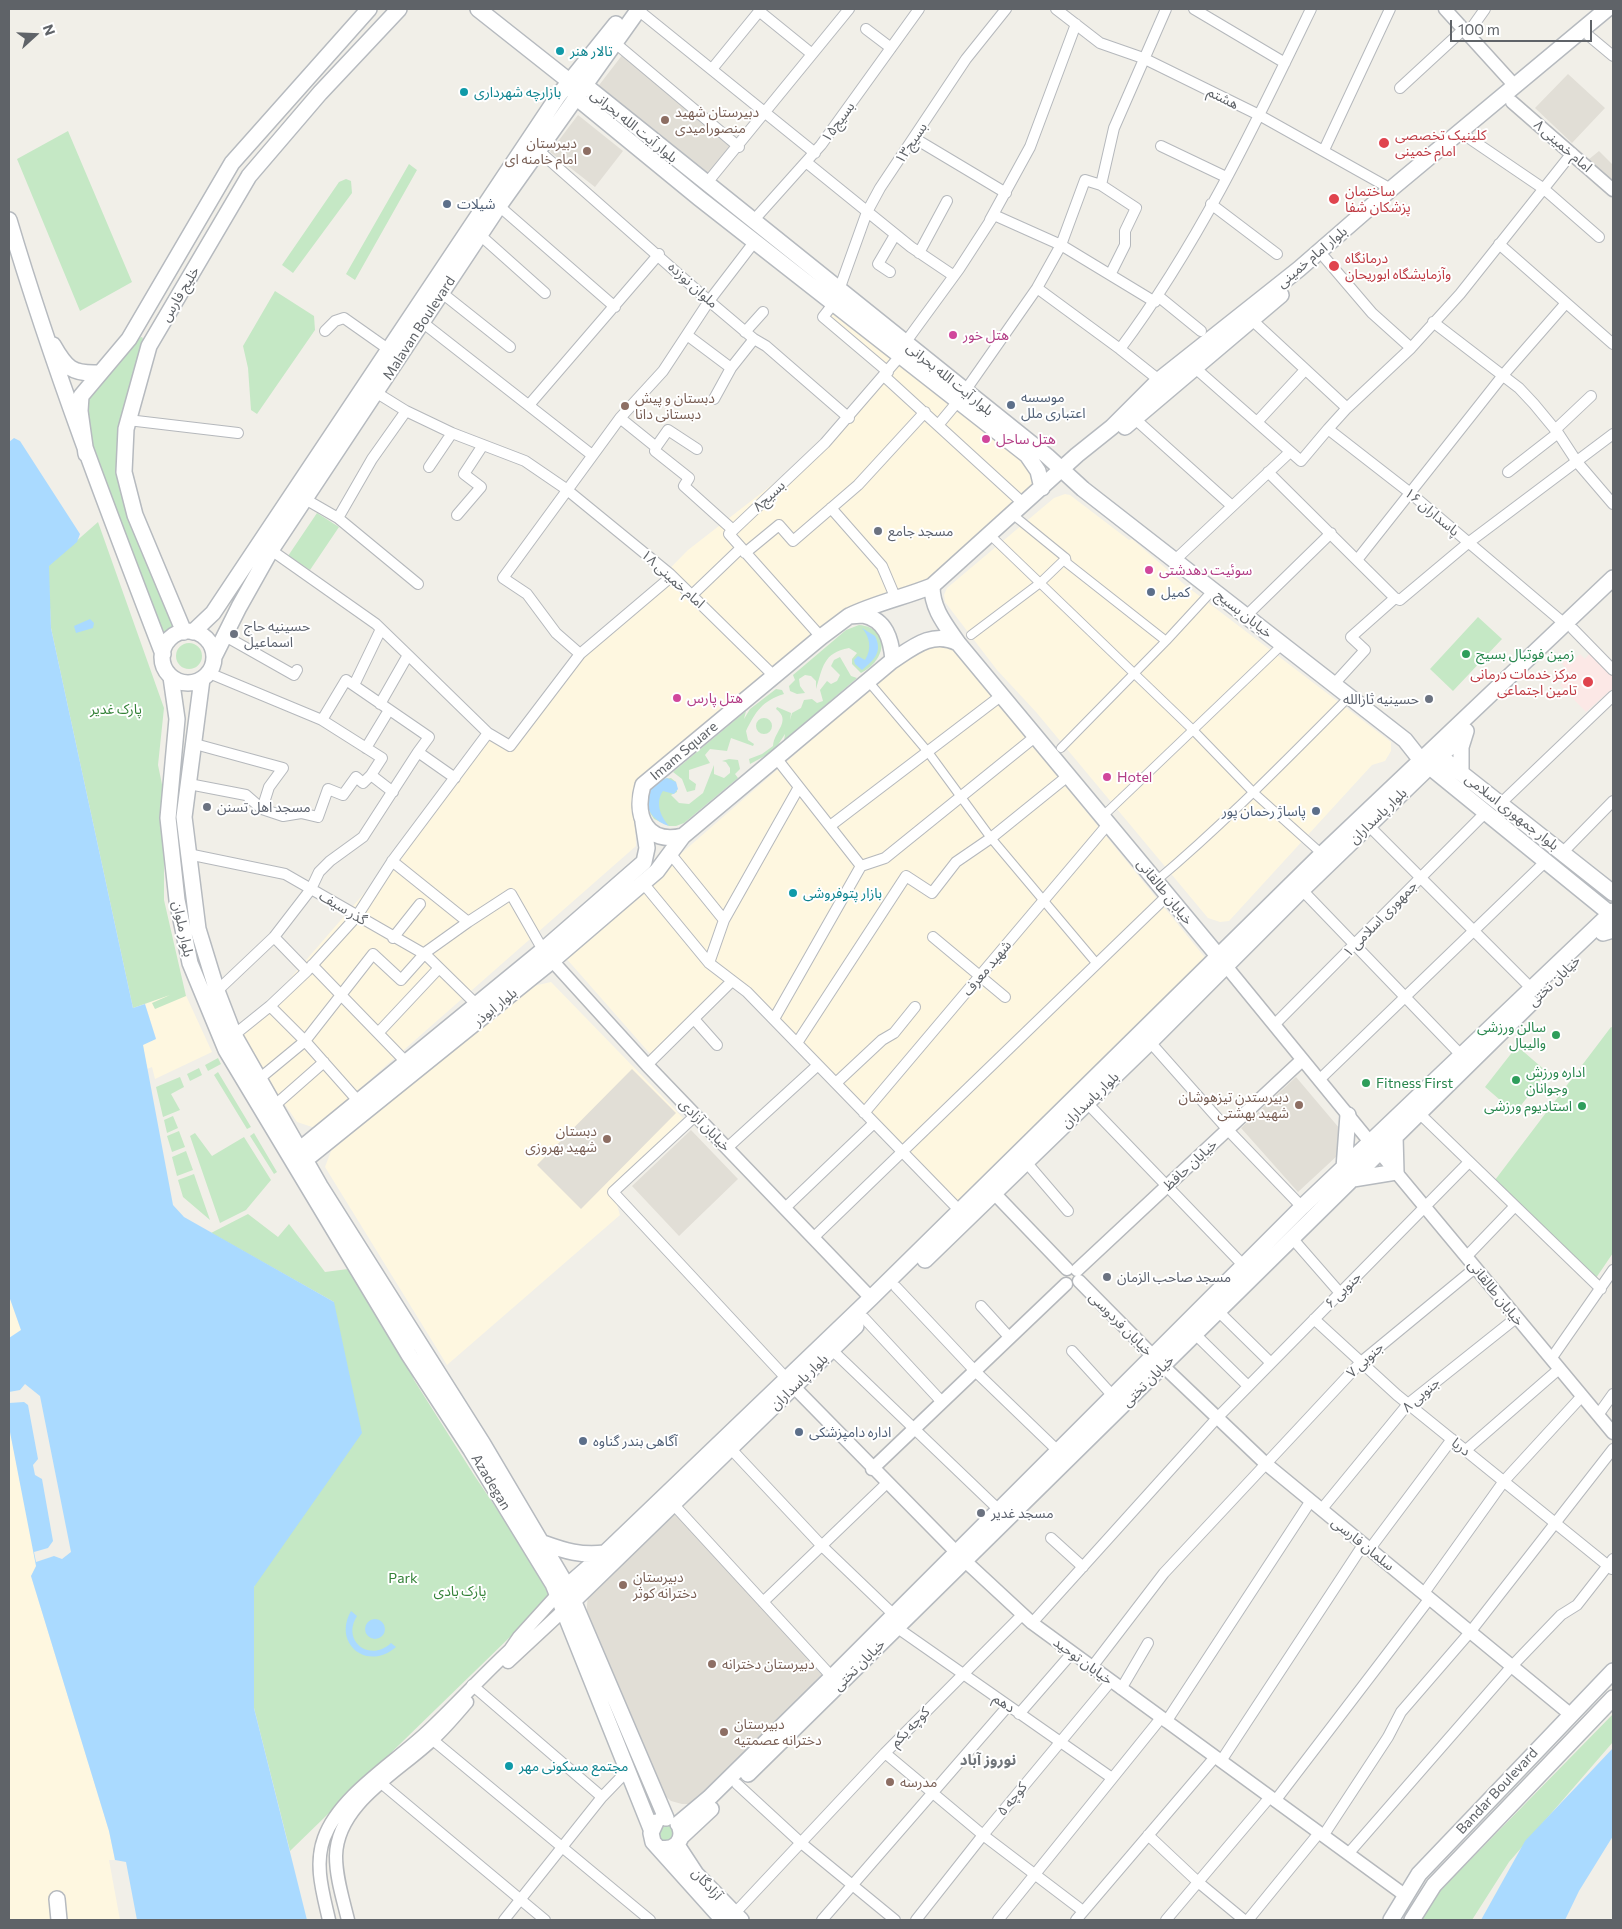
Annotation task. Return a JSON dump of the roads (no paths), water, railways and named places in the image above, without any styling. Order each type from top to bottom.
[{"type":"main road","name":"خلیج فارس","points":[[86,454],[80,411],[81,396],[98,373],[129,338],[232,162],[369,9]]},
{"type":"main road","name":"خلیج فارس","points":[[189,632],[135,515],[124,472],[128,420],[149,346],[249,176],[328,84],[398,9]]},
{"type":"main road","points":[[478,9],[569,82]]},
{"type":"main road","name":"Malavan Boulevard","points":[[214,657],[239,606],[271,550],[377,393],[422,322],[435,295],[569,82],[635,9]]},
{"type":"main road","name":"Malavan Boulevard","points":[[189,632],[213,613],[388,349],[435,295],[480,235],[581,92],[635,9]]},
{"type":"main road","name":"بلوار امام خمینی","points":[[932,586],[988,534],[1042,488],[1066,473],[1135,418],[1176,374],[1391,189],[1607,9]]},
{"type":"main road","name":"بلوار امام خمینی","points":[[1066,473],[1077,455],[1112,427],[1159,380],[1194,367],[1512,102],[1613,15]]},
{"type":"main road","points":[[312,71],[328,84]]},
{"type":"main road","name":"بلوار آیت الله بحرانی","points":[[569,82],[676,169],[755,241],[836,296]]},
{"type":"main road","name":"بلوار آیت الله بحرانی","points":[[676,169],[706,184],[753,221],[836,296],[1004,429],[1047,456],[1083,489]]},
{"type":"main road","name":"خلیج فارس","points":[[9,220],[40,325],[86,454],[162,654]]},
{"type":"main road","points":[[40,325],[56,352],[69,367],[79,374],[98,373]]},
{"type":"main road","name":"بلوار آیت الله بحرانی","points":[[1004,429],[1027,455],[1038,471],[1042,488]]},
{"type":"main road","points":[[1047,456],[1061,461],[1077,455]]},
{"type":"main road","points":[[1042,488],[1060,485],[1083,489]]},
{"type":"main road","name":"خیابان بسیج","points":[[1083,489],[1430,758]]},
{"type":"main road","points":[[1569,627],[1613,578]]},
{"type":"main road","name":"Imam Square","points":[[643,822],[639,814],[638,802],[643,786],[821,637],[849,616],[874,604],[896,599],[932,586]]},
{"type":"main road","name":"خیابان طالقانی","points":[[932,586],[932,600],[936,610],[964,639],[1002,695],[1222,961]]},
{"type":"main road","name":"بلوار پاسداران","points":[[570,1605],[655,1514],[790,1383],[832,1350],[1087,1103],[1109,1074],[1150,1042],[1222,961],[1322,854],[1462,729],[1569,627],[1613,590]]},
{"type":"main road","points":[[849,616],[869,616],[882,623],[891,642],[892,660]]},
{"type":"main road","points":[[189,632],[207,641],[214,657],[205,676],[186,683],[172,677],[166,670],[162,654],[170,639],[189,632]]},
{"type":"main road","points":[[643,822],[658,837],[673,838],[683,836],[777,759],[892,660],[927,639],[942,637],[964,639]]},
{"type":"main road","name":"بلوار ملوان","points":[[205,676],[184,817],[198,928],[216,991],[234,1035],[274,1106],[297,1159]]},
{"type":"main road","name":"بلوار ملوان","points":[[172,677],[178,719],[168,818],[182,932],[190,962],[226,1050],[297,1159]]},
{"type":"main road","points":[[1411,742],[1438,738],[1462,729],[1461,774]]},
{"type":"main road","name":"بلوار پاسداران","points":[[562,1590],[655,1514],[674,1505],[730,1449],[870,1298],[960,1211],[1109,1074],[1222,961],[1302,890],[1368,825],[1430,758]]},
{"type":"main road","name":"بلوار جمهوری اسلامی","points":[[1430,758],[1461,774],[1612,891]]},
{"type":"main road","name":"بلوار جمهوری اسلامی","points":[[1430,758],[1486,812],[1598,904],[1609,922]]},
{"type":"main road","points":[[643,822],[647,848],[644,862],[654,862],[657,871]]},
{"type":"main road","name":"بلوار ابوذر","points":[[297,1159],[547,956],[643,883],[657,871],[669,852],[683,836]]},
{"type":"main road","name":"بلوار ابوذر","points":[[297,1159],[359,1102],[477,1005],[547,956],[644,862]]},
{"type":"main road","name":"خیابان تختی","points":[[960,1556],[998,1509],[1113,1396],[1195,1334],[1292,1238],[1349,1174],[1461,1055],[1532,989],[1609,922]]},
{"type":"main road","name":"خیابان تختی","points":[[1375,1147],[1395,1136],[1609,922]]},
{"type":"main road","points":[[1348,1115],[1349,1174],[1396,1172],[1395,1136]]},
{"type":"main road","name":"Azadegan","points":[[297,1159],[483,1444],[543,1542],[562,1590]]},
{"type":"main road","name":"Azadegan","points":[[297,1159],[409,1355],[562,1590],[675,1831]]},
{"type":"main road","name":"خیابان تختی","points":[[675,1831],[737,1784],[895,1620],[1158,1361],[1244,1266],[1302,1208],[1349,1174]]},
{"type":"main road","points":[[543,1542],[570,1554],[605,1553]]},
{"type":"main road","name":"Azadegan","points":[[570,1605],[652,1829]]},
{"type":"main road","name":"خیابان تختی","points":[[675,1831],[832,1677],[895,1620]]},
{"type":"main road","name":"Bandar Boulevard","points":[[1391,1920],[1419,1874],[1613,1671]]},
{"type":"main road","name":"Bandar Boulevard","points":[[1412,1920],[1434,1885],[1613,1698]]},
{"type":"main road","points":[[1519,1768],[1533,1780]]},
{"type":"main road","points":[[652,1829],[657,1821],[675,1831],[666,1849],[660,1848]]},
{"type":"main road","name":"آزادگان","points":[[652,1829],[651,1838],[726,1918]]},
{"type":"main road","name":"آزادگان","points":[[675,1831],[696,1874],[726,1918]]},
{"type":"street","points":[[635,9],[815,153]]},
{"type":"street","points":[[706,184],[739,146],[849,9]]},
{"type":"street","points":[[905,9],[917,12]]},
{"type":"street","name":"بسیج۱۳","points":[[886,374],[823,317],[836,296],[867,212],[880,188],[966,59],[1006,9]]},
{"type":"street","name":"هشتم","points":[[1057,9],[1100,43],[1144,58],[1258,115],[1324,150],[1391,189]]},
{"type":"street","points":[[1101,185],[1114,128],[1166,9]]},
{"type":"street","points":[[1194,9],[1285,63]]},
{"type":"street","points":[[1120,348],[1157,299],[1211,204],[1285,63],[1311,9]]},
{"type":"street","points":[[1324,150],[1390,9]]},
{"type":"street","points":[[1445,9],[1515,86]]},
{"type":"street","points":[[1400,88],[1466,31],[1485,9]]},
{"type":"street","points":[[712,69],[760,10],[812,54]]},
{"type":"street","name":"بسیج۱۵","points":[[753,221],[815,153],[917,12]]},
{"type":"street","name":"بسیج۸","points":[[733,530],[848,418],[886,374],[954,276],[992,218],[1030,147],[1076,24]]},
{"type":"street","points":[[866,29],[891,48]]},
{"type":"street","points":[[1589,36],[1613,56]]},
{"type":"street","points":[[614,42],[739,146]]},
{"type":"street","name":"امام خمینی ۸","points":[[1512,102],[1613,190]]},
{"type":"street","points":[[914,138],[1006,193]]},
{"type":"street","points":[[1468,138],[1544,189],[1599,237]]},
{"type":"street","points":[[1161,146],[1226,177]]},
{"type":"street","name":"ملوان نوزده","points":[[538,151],[659,254],[709,301],[745,332],[766,346],[848,418]]},
{"type":"street","points":[[1194,367],[1301,461],[1347,408],[1411,348],[1460,294],[1572,153]]},
{"type":"street","points":[[806,162],[919,253],[954,276]]},
{"type":"street","points":[[939,424],[962,396],[1037,288],[1061,245],[1085,180],[1101,185],[1136,208],[1125,231],[1125,245],[1111,273]]},
{"type":"street","points":[[919,253],[947,201]]},
{"type":"street","points":[[1211,204],[1277,254]]},
{"type":"street","points":[[499,206],[615,307]]},
{"type":"street","points":[[992,218],[1061,245],[1157,299],[1201,331]]},
{"type":"street","points":[[480,235],[545,293]]},
{"type":"street","points":[[890,272],[878,264],[896,235]]},
{"type":"street","points":[[580,654],[556,633],[527,594],[503,578],[566,489],[620,418],[663,370],[709,301],[755,241]]},
{"type":"street","points":[[1499,244],[1613,344]]},
{"type":"street","points":[[529,405],[659,254]]},
{"type":"street","points":[[1325,258],[1372,313],[1411,348]]},
{"type":"street","points":[[1037,288],[1120,348],[1159,380]]},
{"type":"street","points":[[435,295],[510,347]]},
{"type":"street","points":[[1357,560],[1504,374],[1566,303]]},
{"type":"street","points":[[745,332],[764,312]]},
{"type":"street","points":[[325,332],[335,321],[344,318],[388,349]]},
{"type":"street","points":[[1252,320],[1347,408]]},
{"type":"street","points":[[422,322],[592,456]]},
{"type":"street","points":[[1433,322],[1504,374],[1534,404],[1557,432],[1577,462],[1613,504]]},
{"type":"street","points":[[687,334],[731,368]]},
{"type":"street","points":[[714,399],[731,368],[754,339]]},
{"type":"street","points":[[1256,422],[1305,370]]},
{"type":"street","points":[[886,374],[1024,504]]},
{"type":"street","name":"امام خمینی ۱۸","points":[[377,393],[406,411],[452,433],[525,461],[566,489],[672,576],[774,676]]},
{"type":"street","points":[[1508,472],[1557,432],[1591,396]]},
{"type":"street","points":[[338,518],[372,459],[406,411]]},
{"type":"street","points":[[692,595],[743,550],[779,525],[793,542],[858,485],[925,412]]},
{"type":"street","points":[[620,418],[656,447]]},
{"type":"street","points":[[1135,418],[1232,506]]},
{"type":"street","points":[[128,420],[238,433]]},
{"type":"street","name":"پاسداران ۱۶","points":[[1328,429],[1409,492],[1569,627],[1613,670]]},
{"type":"street","points":[[697,448],[668,430],[655,451],[689,478],[684,486],[733,530],[729,534],[821,637]]},
{"type":"street","points":[[429,467],[452,433]]},
{"type":"street","points":[[1268,472],[1395,598],[1400,600],[1468,543],[1613,434]]},
{"type":"street","points":[[457,515],[481,487],[464,474],[482,445]]},
{"type":"street","points":[[1175,560],[1290,452]]},
{"type":"street","points":[[305,499],[338,518],[418,584]]},
{"type":"street","points":[[831,508],[882,566],[896,599]]},
{"type":"street","points":[[1012,514],[1066,558],[1067,562],[1166,641]]},
{"type":"street","points":[[1246,616],[1330,533]]},
{"type":"street","points":[[988,534],[1193,730],[1253,792],[1322,854]]},
{"type":"street","points":[[271,550],[381,629],[488,734],[510,746],[580,654],[672,576]]},
{"type":"street","points":[[964,639],[1040,584],[1066,558]]},
{"type":"street","points":[[1061,748],[1213,590]]},
{"type":"street","points":[[1334,684],[1365,650],[1350,637],[1395,598]]},
{"type":"street","points":[[354,685],[381,629]]},
{"type":"street","points":[[225,636],[294,675],[297,670]]},
{"type":"street","points":[[1106,820],[1193,730],[1283,644]]},
{"type":"street","points":[[366,748],[408,655]]},
{"type":"street","points":[[189,784],[246,795],[262,809],[283,816],[301,813],[318,817],[328,789],[343,795],[356,777],[363,783],[371,775],[382,758],[322,720],[205,676]]},
{"type":"street","points":[[216,991],[274,937],[311,889],[319,872],[330,861],[363,837],[428,738],[346,680],[322,720]]},
{"type":"street","points":[[868,681],[928,752],[991,838],[1097,964]]},
{"type":"street","points":[[830,826],[1002,695]]},
{"type":"street","points":[[1500,804],[1613,696]]},
{"type":"street","points":[[1156,881],[1185,857],[1349,697]]},
{"type":"street","points":[[234,1035],[270,1006],[310,968],[356,916],[392,861],[488,734]]},
{"type":"street","points":[[774,1019],[861,866],[885,858],[1036,736]]},
{"type":"street","points":[[195,744],[283,768],[269,787],[262,809]]},
{"type":"street","points":[[418,752],[455,778]]},
{"type":"street","points":[[777,759],[861,866]]},
{"type":"street","points":[[371,775],[393,792]]},
{"type":"street","points":[[798,1043],[906,876],[932,893],[956,862],[991,838],[1069,775]]},
{"type":"street","points":[[709,963],[724,920],[799,787]]},
{"type":"street","points":[[1563,852],[1613,801]]},
{"type":"street","name":"جمهوری اسلامی ۱","points":[[1274,1025],[1486,812]]},
{"type":"street","name":"شهید معرف","points":[[864,1113],[980,976],[1106,820]]},
{"type":"street","points":[[1368,825],[1532,989]]},
{"type":"street","points":[[669,852],[724,920]]},
{"type":"street","name":"گذر سیف","points":[[188,854],[277,871],[426,955],[477,1005]]},
{"type":"street","points":[[392,861],[468,922]]},
{"type":"street","points":[[1319,1080],[1546,861]]},
{"type":"street","points":[[643,883],[709,963],[747,992],[960,1211]]},
{"type":"street","points":[[1302,890],[1461,1055]]},
{"type":"street","points":[[259,1079],[305,1040],[373,954],[401,980],[426,955],[426,952],[511,894],[547,956]]},
{"type":"street","points":[[813,1238],[1168,895]]},
{"type":"street","points":[[393,938],[420,904]]},
{"type":"street","points":[[274,937],[341,995],[407,1063]]},
{"type":"street","points":[[933,937],[1005,997]]},
{"type":"street","name":"خیابان آزادی","points":[[547,956],[647,1065],[870,1298]]},
{"type":"street","name":"خیابان طالقانی","points":[[1222,961],[1302,1060],[1613,1433]]},
{"type":"street","points":[[379,1032],[439,968]]},
{"type":"street","points":[[647,1065],[732,981]]},
{"type":"street","points":[[270,1006],[305,1040],[359,1102]]},
{"type":"street","points":[[836,1083],[882,1040],[894,1033],[915,1007]]},
{"type":"street","points":[[694,1019],[718,1044]]},
{"type":"street","points":[[1150,1042],[1228,1130],[1302,1208]]},
{"type":"street","name":"خیابان حافظ","points":[[872,1469],[1010,1338],[1072,1276],[1302,1060]]},
{"type":"street","points":[[274,1106],[324,1062]]},
{"type":"street","points":[[727,1148],[818,1065]]},
{"type":"street","points":[[1087,1103],[1244,1266]]},
{"type":"street","points":[[1418,1113],[1601,1289]]},
{"type":"street","points":[[696,1115],[613,1192],[790,1383]]},
{"type":"street","points":[[784,1208],[874,1123]]},
{"type":"street","points":[[1026,1162],[1068,1211]]},
{"type":"street","name":"۶ جنوبی","points":[[1082,1567],[1217,1418],[1469,1162]]},
{"type":"street","name":"خیابان فردوسی","points":[[994,1193],[1072,1276],[1158,1361]]},
{"type":"street","points":[[1466,1257],[1515,1206]]},
{"type":"street","points":[[1292,1238],[1340,1293]]},
{"type":"street","name":"۷ جنوبی","points":[[1092,1667],[1164,1572],[1361,1362],[1475,1268]]},
{"type":"street","points":[[1466,1450],[1555,1364],[1613,1270]]},
{"type":"street","points":[[896,1287],[975,1371],[1058,1451]]},
{"type":"street","points":[[981,1306],[1010,1338]]},
{"type":"street","points":[[1218,1311],[1271,1363]]},
{"type":"street","points":[[864,1318],[942,1402]]},
{"type":"street","name":"۸ جنوبی","points":[[1321,1510],[1408,1404],[1516,1318]]},
{"type":"street","name":"دریا","points":[[1314,1320],[1408,1404],[1612,1565]]},
{"type":"street","points":[[1195,1334],[1248,1386]]},
{"type":"street","points":[[832,1350],[998,1509]]},
{"type":"street","points":[[1072,1351],[1113,1396]]},
{"type":"street","name":"سلمان فارسی","points":[[1158,1361],[1265,1463],[1310,1502],[1471,1631],[1570,1714]]},
{"type":"street","name":"خیابان توحید","points":[[790,1383],[872,1469],[960,1556],[1027,1618],[1072,1653],[1406,1896]]},
{"type":"street","points":[[1598,1415],[1613,1394]]},
{"type":"street","points":[[1166,1920],[1272,1799],[1427,1596],[1504,1481],[1582,1396]]},
{"type":"street","points":[[1076,1920],[1148,1835],[1218,1759],[1366,1548],[1452,1439]]},
{"type":"street","name":"دهم","points":[[730,1449],[895,1620],[962,1674],[1112,1778]]},
{"type":"street","points":[[1148,1835],[1198,1882],[1246,1920],[1321,1834],[1388,1737],[1401,1712],[1471,1631],[1613,1449]]},
{"type":"street","points":[[763,1602],[887,1483]]},
{"type":"street","points":[[998,1920],[1112,1778],[1164,1720],[1310,1502]]},
{"type":"street","points":[[674,1505],[832,1677]]},
{"type":"street","points":[[1051,1538],[1082,1567]]},
{"type":"street","points":[[1348,1854],[1512,1666],[1561,1615],[1578,1605],[1612,1565]]},
{"type":"street","name":"کوچه یکم","points":[[726,1918],[962,1674],[1082,1567]]},
{"type":"street","points":[[348,1920],[339,1882],[336,1855],[346,1822],[355,1809],[429,1737],[475,1688],[562,1590]]},
{"type":"street","points":[[475,1688],[570,1605]]},
{"type":"street","name":"کوچه ۵","points":[[916,1920],[1060,1741],[1116,1685],[1148,1643]]},
{"type":"street","points":[[1019,1714],[1072,1653]]},
{"type":"street","points":[[475,1688],[602,1797]]},
{"type":"street","points":[[822,1920],[1008,1706]]},
{"type":"street","points":[[330,1920],[322,1886],[319,1860],[324,1839],[338,1814],[374,1776],[429,1737]]},
{"type":"street","points":[[429,1737],[650,1920]]},
{"type":"street","points":[[885,1753],[983,1835],[1083,1911]]},
{"type":"street","points":[[504,1920],[602,1797],[629,1769]]},
{"type":"street","points":[[374,1776],[520,1901],[545,1920]]},
{"type":"street","points":[[737,1784],[800,1842],[895,1920]]},
{"type":"water","points":[[14,438],[20,441],[80,534],[77,542],[49,566],[51,628],[133,1008],[145,1004],[156,1039],[143,1045],[173,1205],[184,1217],[334,1302],[362,1433],[254,1587],[254,1708],[307,1920],[137,1920],[126,1862],[115,1860],[109,1831],[31,1576],[36,1566],[9,1427],[9,1338],[21,1330],[9,1296],[9,442]]},
{"type":"water","points":[[90,619],[94,623],[93,628],[76,633],[74,626]]},
{"type":"water","points":[[862,628],[875,636],[878,651],[870,663],[862,670],[855,664],[854,660],[858,656],[865,660],[869,652],[867,635]]},
{"type":"water","points":[[667,778],[676,782],[678,789],[674,794],[663,791],[659,800],[661,813],[669,826],[653,816],[647,802],[652,788],[658,782]]},
{"type":"water","points":[[351,1611],[357,1616],[353,1625],[353,1634],[355,1641],[360,1646],[367,1650],[375,1651],[383,1649],[391,1643],[396,1647],[385,1654],[374,1657],[356,1651],[346,1634],[346,1623]]},
{"type":"water","points":[[371,1619],[379,1619],[385,1625],[385,1633],[379,1639],[371,1639],[365,1633],[365,1625]]},
{"type":"water","points":[[1613,1748],[1613,1836],[1579,1891],[1565,1920],[1481,1920],[1525,1841]]},
{"type":"place","name":"تالار هنر","points":[[560,51]]},
{"type":"place","name":"بازارچه شهرداری","points":[[464,92]]},
{"type":"place","name":"دبیرستان شهید منصورامیدی","points":[[665,120]]},
{"type":"place","name":"کلینیک تخصصی امام خمینی","points":[[1384,143]]},
{"type":"place","name":"دبیرستان امام خامنه ای","points":[[587,151]]},
{"type":"place","name":"ساختمان پزشکان شفا","points":[[1334,199]]},
{"type":"place","name":"شیلات","points":[[447,204]]},
{"type":"place","name":"درمانگاه وآزمایشگاه ابوریحان","points":[[1334,266]]},
{"type":"place","name":"هتل خور","points":[[953,335]]},
{"type":"place","name":"موسسه اعتباری ملل","points":[[1011,405]]},
{"type":"place","name":"دبستان و پیش دبستانی دانا","points":[[625,406]]},
{"type":"place","name":"هتل ساحل","points":[[986,439]]},
{"type":"place","name":"مسجد جامع","points":[[878,531]]},
{"type":"place","name":"سوئیت دهدشتی","points":[[1149,570]]},
{"type":"place","name":"کمیل","points":[[1151,592]]},
{"type":"place","name":"حسینیه حاج اسماعیل","points":[[234,634]]},
{"type":"place","name":"زمین فوتبال بسیج","points":[[1466,654]]},
{"type":"place","name":"مرکز خدمات درمانی تامین اجتماعی","points":[[1588,682]]},
{"type":"place","name":"هتل پارس","points":[[677,698]]},
{"type":"place","name":"حسینیه ثارالله","points":[[1429,699]]},
{"type":"place","name":"Hotel","points":[[1107,777]]},
{"type":"place","name":"مسجد اهل تسنن","points":[[207,807]]},
{"type":"place","name":"پاساژ رحمان پور","points":[[1316,811]]},
{"type":"place","name":"بازار پتوفروشی","points":[[793,893]]},
{"type":"place","name":"سالن ورزشی والیبال","points":[[1556,1035]]},
{"type":"place","name":"اداره ورزش وجوانان","points":[[1516,1080]]},
{"type":"place","name":"Fitness First","points":[[1366,1083]]},
{"type":"place","name":"دبیرستدن تیزهوشان شهید بهشتی","points":[[1299,1105]]},
{"type":"place","name":"استادیوم ورزشی","points":[[1582,1106]]},
{"type":"place","name":"دبستان شهید بهروزی","points":[[607,1139]]},
{"type":"place","name":"مسجد صاحب الزمان","points":[[1107,1277]]},
{"type":"place","name":"اداره دامپزشکی","points":[[799,1432]]},
{"type":"place","name":"آگاهی بندر گناوه","points":[[583,1441]]},
{"type":"place","name":"مسجد غدیر","points":[[981,1513]]},
{"type":"place","name":"دبیرستان دخترانه کوثر","points":[[623,1585]]},
{"type":"place","name":"دبیرستان دخترانه","points":[[712,1664]]},
{"type":"place","name":"دبیرستان دخترانه عصمتیه","points":[[724,1732]]},
{"type":"place","name":"مجتمع مسکونی مهر","points":[[509,1766]]},
{"type":"place","name":"مدرسه","points":[[890,1782]]},
{"type":"district","name":"نوروز آباد","points":[[988,1760]]},
{"type":"park label","name":"پارک غدیر","points":[[116,709]]},
{"type":"park label","name":"Park","points":[[403,1578]]},
{"type":"park label","name":"پارک بادی","points":[[460,1591]]}]
